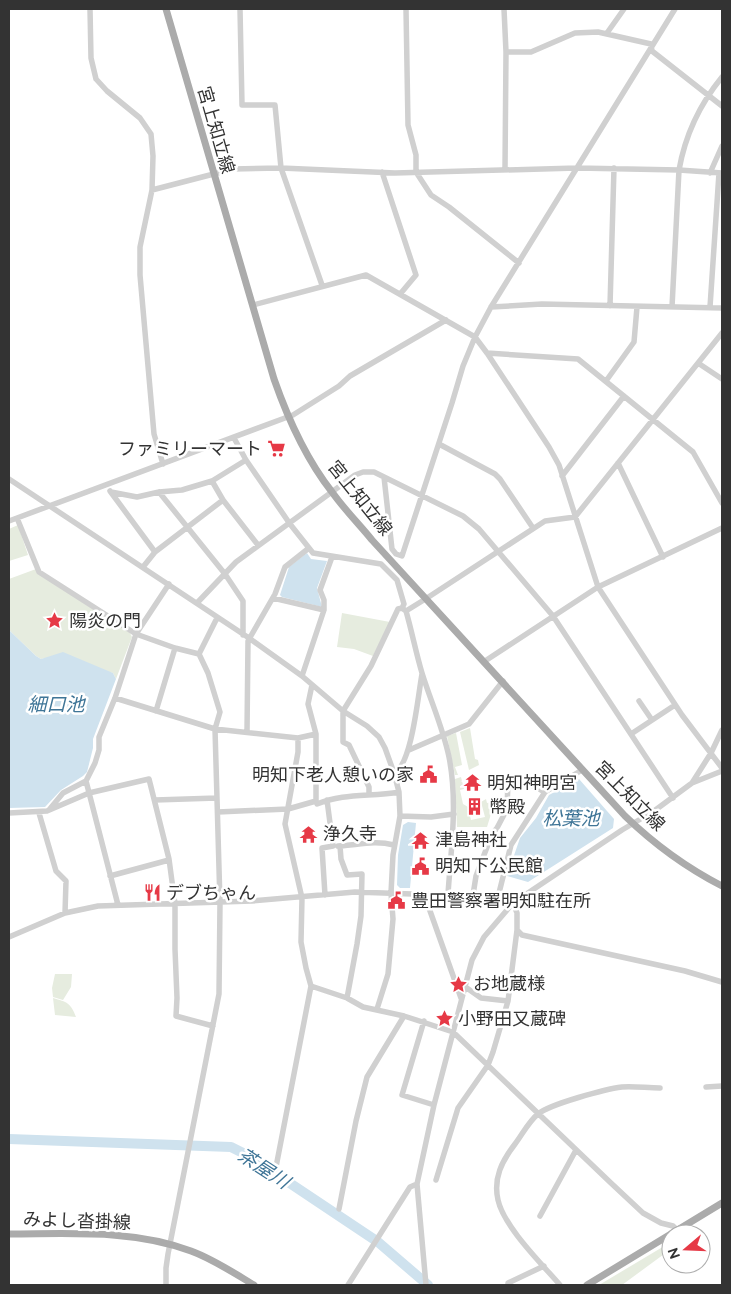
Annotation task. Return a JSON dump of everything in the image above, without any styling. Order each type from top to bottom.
[{"type":"main road","name":"宮上知立線","points":[[166,9],[274,379],[288,418],[315,466],[332,492],[372,540],[633,824],[666,851],[722,886]]},
{"type":"main road","points":[[687,1224],[722,1203]]},
{"type":"main road","name":"みよし沓掛線","points":[[9,1234],[116,1234],[170,1244],[205,1257],[254,1285]]},
{"type":"main road","points":[[586,1285],[661,1240]]},
{"type":"street","points":[[90,9],[91,58],[96,79],[107,91],[140,118],[151,134],[153,156],[152,190],[140,247],[140,275],[154,434],[163,464]]},
{"type":"street","points":[[240,9],[242,105],[275,105],[281,168],[322,285]]},
{"type":"street","points":[[406,9],[408,125],[416,155],[416,172],[437,200],[519,263]]},
{"type":"street","points":[[504,9],[506,52],[505,170]]},
{"type":"street","points":[[607,33],[624,9]]},
{"type":"street","points":[[384,477],[392,549],[396,554],[402,556],[463,366],[475,337],[491,307],[578,168],[651,44],[675,9]]},
{"type":"street","points":[[506,52],[532,52],[575,33],[607,33],[651,44]]},
{"type":"street","points":[[651,44],[652,51],[722,106]]},
{"type":"street","points":[[672,307],[678,170],[682,149],[708,95],[722,77]]},
{"type":"street","points":[[710,173],[722,146]]},
{"type":"street","points":[[152,190],[233,169],[281,168],[416,172],[614,168],[720,173],[710,308]]},
{"type":"street","points":[[610,306],[614,168]]},
{"type":"street","points":[[382,172],[416,275],[401,294]]},
{"type":"street","points":[[253,305],[322,285],[366,275],[475,337],[549,446],[559,465],[598,587],[675,705],[722,770],[692,783],[673,798],[513,903],[484,937],[472,960],[464,986],[434,1105],[417,1184],[426,1285]]},
{"type":"street","points":[[491,307],[542,304],[722,308]]},
{"type":"street","points":[[606,381],[634,342],[638,307]]},
{"type":"street","points":[[9,521],[288,418],[325,395],[350,376],[446,320]]},
{"type":"street","points":[[369,795],[369,787],[349,745],[343,742],[343,711],[370,666],[398,609],[404,609],[427,598],[545,521],[575,517],[722,333]]},
{"type":"street","points":[[487,353],[578,358],[693,452],[722,503]]},
{"type":"street","points":[[698,363],[722,379]]},
{"type":"street","points":[[562,476],[624,396]]},
{"type":"street","points":[[234,438],[246,460],[290,524],[313,553],[382,564],[397,580],[422,674],[444,734],[449,758],[454,814],[448,894]]},
{"type":"street","points":[[438,444],[488,470],[500,479],[533,528]]},
{"type":"street","points":[[111,492],[137,497],[159,492],[182,490],[212,481],[246,460]]},
{"type":"street","points":[[618,463],[663,557]]},
{"type":"street","points":[[197,603],[236,562],[258,545],[290,524],[355,475],[363,472],[374,472],[463,516],[479,529],[552,616],[673,798]]},
{"type":"street","points":[[9,479],[246,636],[302,676],[343,711],[367,726],[379,737],[394,773],[399,792],[400,816],[394,845],[391,893],[393,919],[388,974],[377,1009]]},
{"type":"street","points":[[212,481],[223,500],[258,545]]},
{"type":"street","points":[[108,484],[111,492],[155,552]]},
{"type":"street","points":[[159,492],[225,574],[242,601],[248,641],[247,732]]},
{"type":"street","points":[[143,567],[155,552],[223,500]]},
{"type":"street","points":[[17,518],[39,572],[136,634],[199,654]]},
{"type":"street","points":[[485,661],[598,587],[722,528]]},
{"type":"street","points":[[246,636],[273,598],[286,567],[310,548]]},
{"type":"street","points":[[302,676],[324,610],[324,600],[320,590],[332,557]]},
{"type":"street","points":[[47,811],[63,794],[86,781],[95,763],[99,750],[99,737],[136,634],[169,584]]},
{"type":"street","points":[[273,598],[324,610]]},
{"type":"street","points":[[199,654],[217,618]]},
{"type":"street","points":[[156,711],[176,648]]},
{"type":"street","points":[[166,1285],[166,1268],[170,1244],[220,994],[220,903],[215,729],[220,712],[208,673],[199,654]]},
{"type":"street","points":[[394,773],[401,768],[409,750],[422,674]]},
{"type":"street","points":[[409,750],[470,724],[503,681]]},
{"type":"street","points":[[312,685],[308,704],[316,734],[316,801]]},
{"type":"street","points":[[114,698],[215,729],[298,738],[316,734]]},
{"type":"street","points":[[639,701],[652,720]]},
{"type":"street","points":[[631,734],[675,705]]},
{"type":"street","points":[[692,783],[711,753],[722,730]]},
{"type":"street","points":[[276,1168],[311,986],[301,942],[302,898],[285,824],[298,752],[298,738]]},
{"type":"street","points":[[498,896],[511,845],[545,792],[582,770]]},
{"type":"street","points":[[472,895],[485,850],[507,809],[508,781],[514,777],[545,792]]},
{"type":"street","points":[[9,813],[39,813],[89,793],[149,779],[170,860],[175,904],[178,998],[176,1016],[213,1026]]},
{"type":"street","points":[[86,781],[118,905]]},
{"type":"street","points":[[218,812],[288,809],[316,801],[317,804],[344,796],[378,796],[399,792]]},
{"type":"street","points":[[155,800],[217,798]]},
{"type":"street","points":[[327,800],[333,846]]},
{"type":"street","points":[[39,813],[56,871],[66,881],[65,913]]},
{"type":"street","points":[[400,816],[431,817],[454,814]]},
{"type":"street","points":[[324,895],[322,848],[372,842],[394,845]]},
{"type":"street","points":[[340,846],[341,859],[347,875],[362,874],[358,944],[347,998]]},
{"type":"street","points":[[110,876],[170,860]]},
{"type":"street","points":[[9,937],[65,913],[98,906],[220,903],[362,892],[498,896],[513,903],[517,913],[517,930],[508,1001],[488,1065],[458,1108],[436,1180]]},
{"type":"street","points":[[424,894],[461,998]]},
{"type":"street","points":[[517,930],[522,935],[685,971],[722,982]]},
{"type":"street","points":[[311,986],[347,998],[363,1006],[424,1021],[453,1032],[643,1213],[665,1224]]},
{"type":"street","points":[[464,986],[481,998],[508,1001]]},
{"type":"street","points":[[339,1209],[356,1121],[367,1077],[404,1016]]},
{"type":"street","points":[[424,1021],[402,1095],[434,1105]]},
{"type":"street","points":[[706,1087],[722,1086]]},
{"type":"street","points":[[560,1285],[518,1236],[503,1215],[495,1184],[498,1171],[505,1157],[539,1114],[566,1102],[613,1088],[660,1088]]},
{"type":"street","points":[[540,1216],[576,1150]]},
{"type":"street","points":[[348,1285],[410,1187],[417,1184]]},
{"type":"street","points":[[508,1285],[508,1283],[544,1266]]},
{"type":"shaded area","points":[[18,525],[28,555],[9,561],[9,529]]},
{"type":"shaded area","points":[[36,569],[130,633],[132,637],[116,679],[113,673],[46,658],[41,659],[9,630],[9,579]]},
{"type":"shaded area","points":[[342,613],[390,622],[373,656],[354,649],[337,647]]},
{"type":"shaded area","points":[[470,728],[475,759],[478,760],[479,765],[469,770],[460,732]]},
{"type":"shaded area","points":[[456,733],[462,765],[455,767],[458,775],[455,775],[447,736]]},
{"type":"shaded area","points":[[461,777],[464,789],[460,790],[463,804],[468,807],[471,820],[485,817],[481,802],[486,799],[487,803],[492,802],[487,827],[457,827],[455,779]]},
{"type":"shaded area","points":[[55,974],[72,974],[71,987],[63,1000],[53,997],[52,988]]},
{"type":"shaded area","points":[[53,998],[68,1004],[76,1017],[55,1015]]},
{"type":"shaded area","points":[[661,1248],[661,1256],[622,1285],[599,1285]]},
{"type":"water","points":[[307,553],[311,559],[327,561],[317,588],[322,607],[280,595],[289,567]]},
{"type":"water","name":"細口池","points":[[9,630],[41,659],[63,652],[113,673],[116,679],[93,739],[93,748],[87,772],[61,790],[45,807],[9,808]]},
{"type":"water","name":"松葉池","points":[[579,779],[614,819],[613,828],[528,882],[507,876],[520,838],[536,818],[549,795]]},
{"type":"water","points":[[408,822],[416,823],[410,888],[400,888],[397,885],[398,855],[403,825]]},
{"type":"waterway","name":"茶屋川","points":[[9,1139],[231,1147],[249,1156],[378,1242],[428,1285]]},
{"type":"place","name":"ファミリーマート","points":[[276,449]]},
{"type":"place","name":"陽炎の門","points":[[55,621]]},
{"type":"place","name":"明知下老人憩いの家","points":[[428,775]]},
{"type":"place","name":"明知神明宮","points":[[473,783]]},
{"type":"place","name":"幣殿","points":[[475,807]]},
{"type":"place","name":"浄久寺","points":[[309,834]]},
{"type":"place","name":"津島神社","points":[[421,840]]},
{"type":"place","name":"明知下公民館","points":[[421,866]]},
{"type":"place","name":"デブちゃん","points":[[152,893]]},
{"type":"place","name":"豊田警察署明知駐在所","points":[[397,901]]},
{"type":"place","name":"お地蔵様","points":[[459,984]]},
{"type":"place","name":"小野田又蔵碑","points":[[444,1019]]}]
